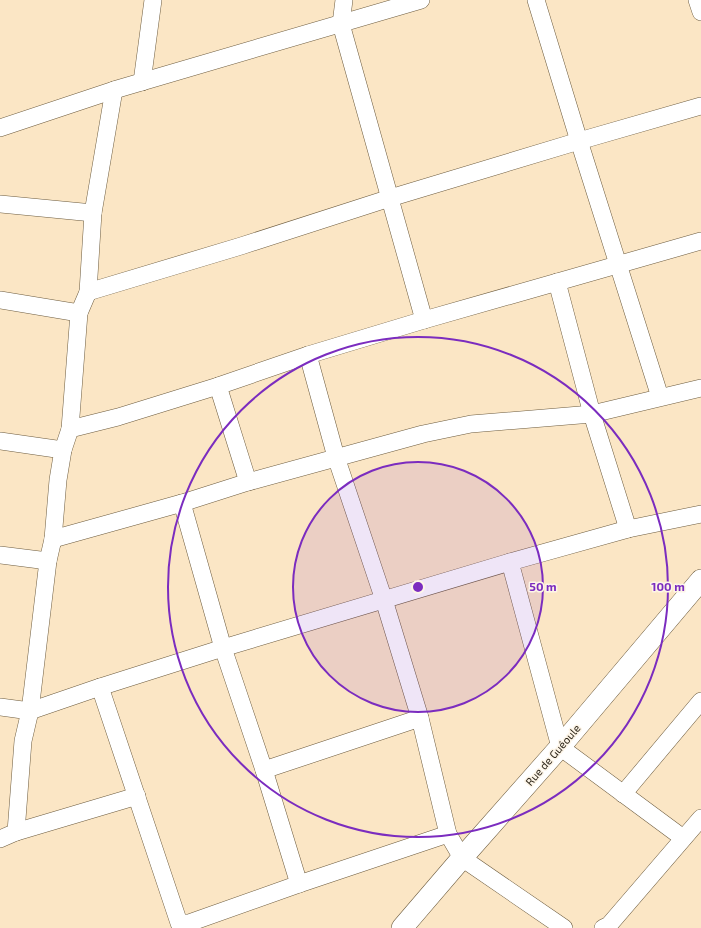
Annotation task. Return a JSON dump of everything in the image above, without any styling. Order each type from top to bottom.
[{"type":"main road","name":"Rue de Guéoule","points":[[402,928],[560,748],[701,580]]},
{"type":"street","points":[[142,82],[153,0]]},
{"type":"street","points":[[344,0],[341,24],[424,320]]},
{"type":"street","points":[[0,128],[114,90],[421,0]]},
{"type":"street","points":[[536,0],[660,397]]},
{"type":"street","points":[[697,0],[701,12]]},
{"type":"street","points":[[16,832],[23,741],[30,711],[48,561],[53,540],[58,480],[63,450],[70,429],[79,313],[88,292],[93,213],[114,90]]},
{"type":"street","points":[[88,292],[241,246],[390,198],[701,106]]},
{"type":"street","points":[[0,204],[93,213]]},
{"type":"street","points":[[70,429],[118,417],[218,386],[308,355],[424,320],[701,241]]},
{"type":"street","points":[[557,282],[592,414],[628,529]]},
{"type":"street","points":[[0,300],[79,313]]},
{"type":"street","points":[[308,355],[336,457],[384,600],[420,718],[448,834],[462,858],[564,928]]},
{"type":"street","points":[[218,386],[248,482]]},
{"type":"street","points":[[53,540],[182,503],[248,482],[423,434],[472,424],[592,414],[701,388]]},
{"type":"street","points":[[0,442],[63,450]]},
{"type":"street","points":[[182,503],[224,648],[264,770],[298,884]]},
{"type":"street","points":[[0,708],[30,711],[100,687],[224,648],[510,562],[628,529],[701,514]]},
{"type":"street","points":[[0,555],[48,561]]},
{"type":"street","points":[[510,562],[560,748],[683,838]]},
{"type":"street","points":[[100,687],[180,923],[189,923],[298,884],[448,834]]},
{"type":"street","points":[[623,794],[701,701]]},
{"type":"street","points":[[264,770],[420,718]]},
{"type":"street","points":[[0,839],[16,832],[137,796]]},
{"type":"street","points":[[603,928],[609,925],[701,818]]}]
